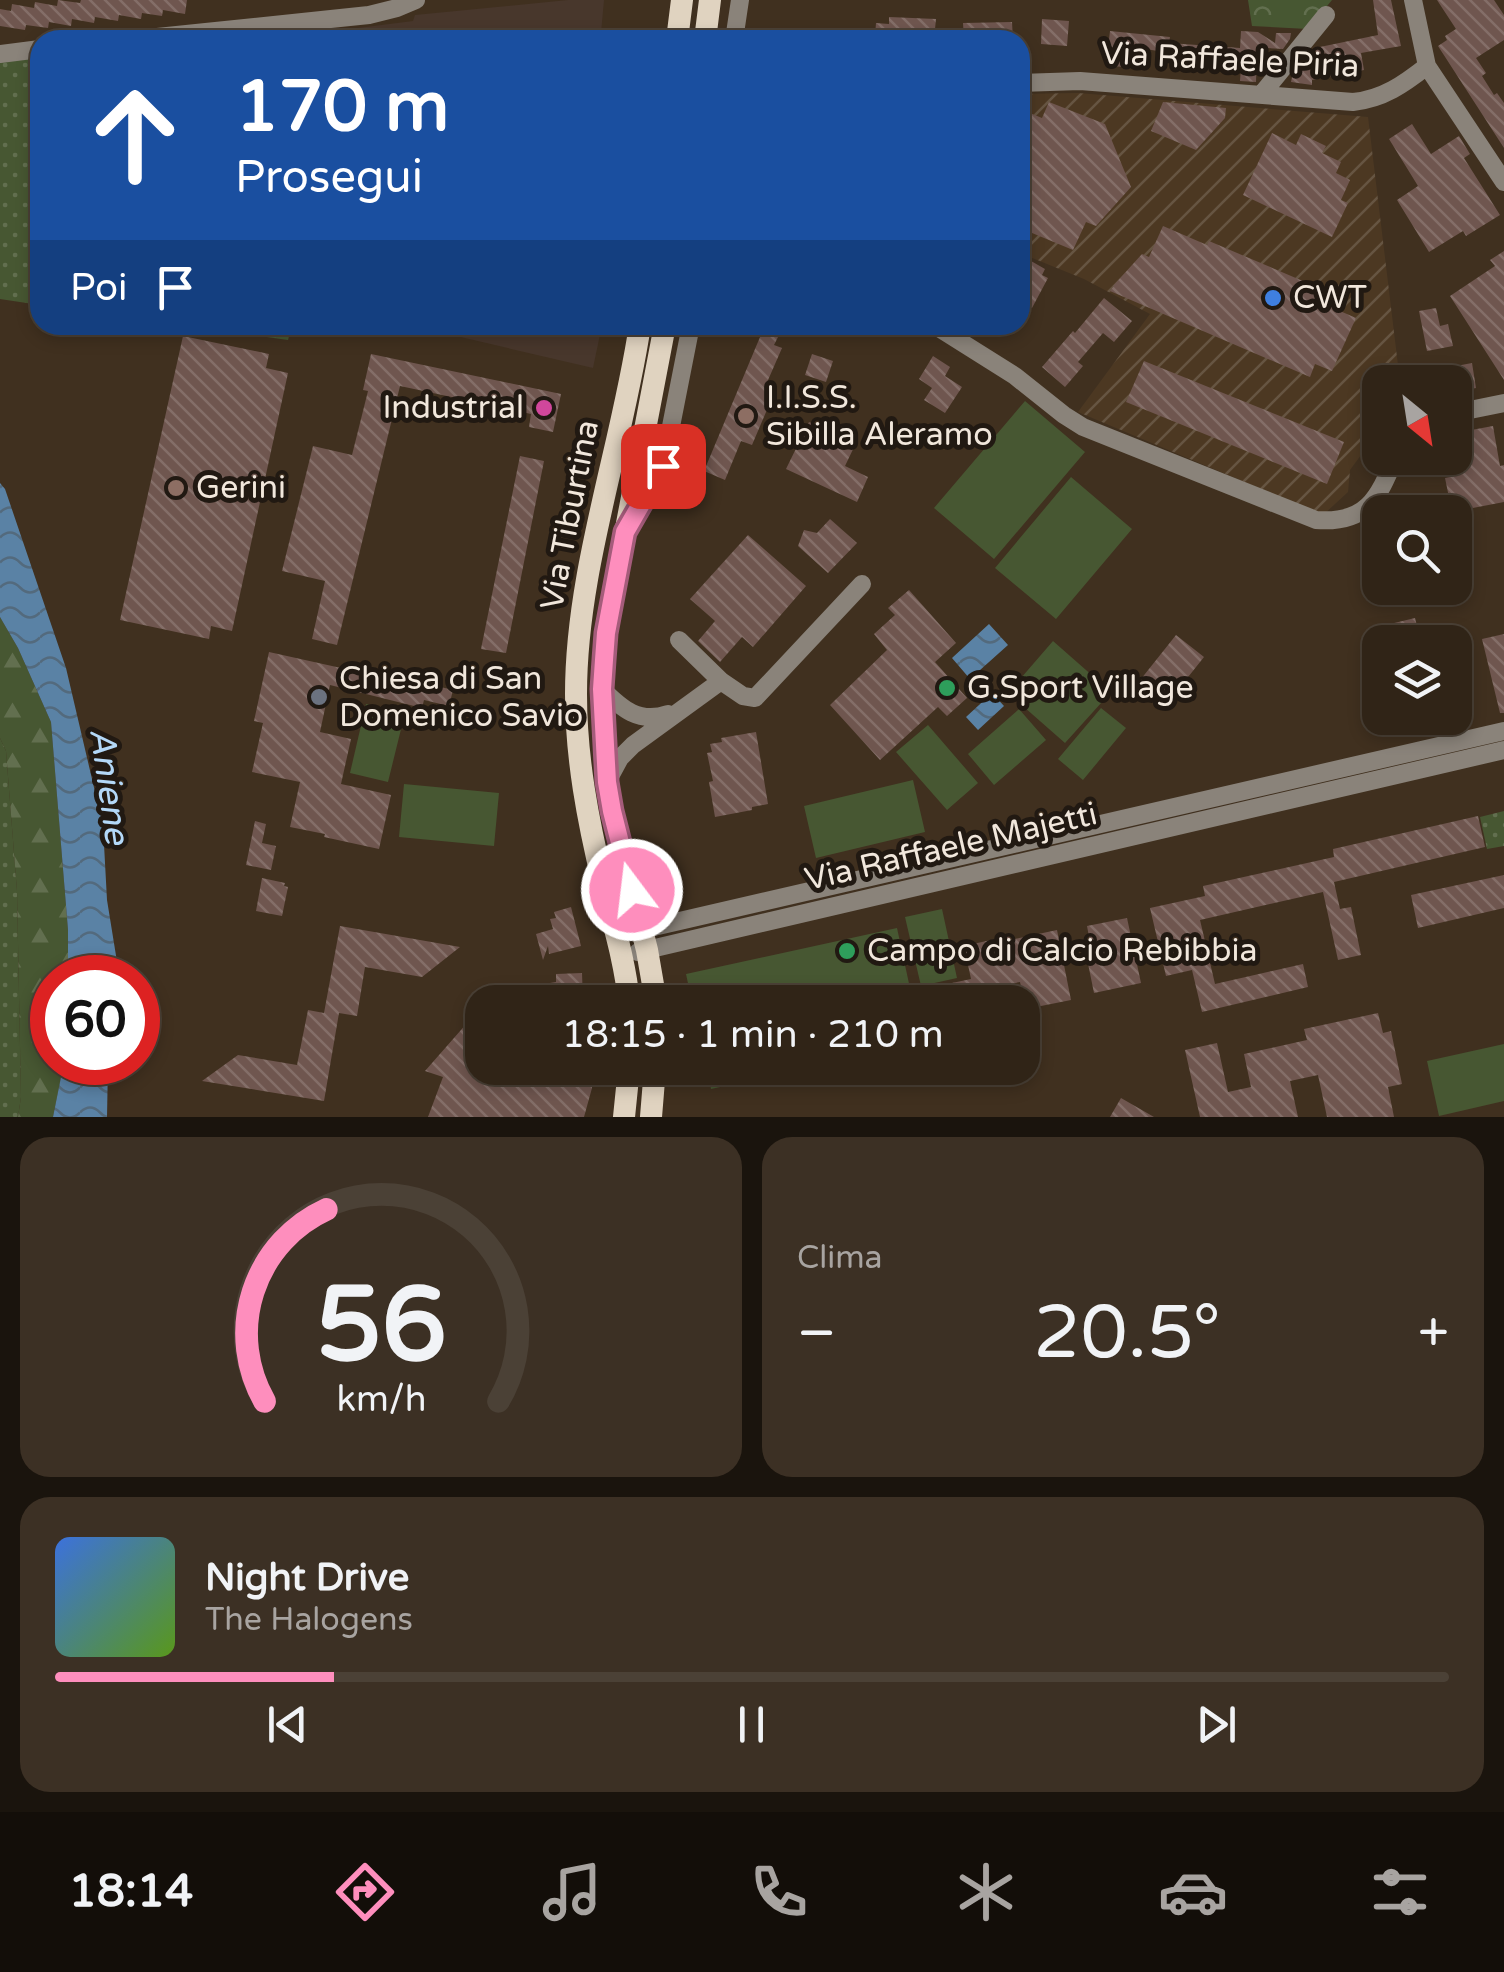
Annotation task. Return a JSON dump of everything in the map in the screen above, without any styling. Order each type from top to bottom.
[{"type":"main road","points":[[678,30],[682,0]]},
{"type":"main road","points":[[706,30],[710,0]]},
{"type":"main road","name":"Via Tiburtina","points":[[626,985],[584,790],[576,670],[584,598],[638,335]]},
{"type":"main road","name":"Via Tiburtina","points":[[653,985],[607,782],[602,689],[606,633],[663,335]]},
{"type":"main road","points":[[624,1117],[627,1085]]},
{"type":"main road","points":[[651,1117],[654,1085]]},
{"type":"street","points":[[224,30],[369,15],[416,0]]},
{"type":"street","points":[[736,30],[740,0]]},
{"type":"street","points":[[1413,0],[1427,66],[1504,182]]},
{"type":"street","points":[[1260,96],[1326,15]]},
{"type":"street","points":[[0,54],[30,51]]},
{"type":"street","name":"Via Raffaele Piria","points":[[1030,83],[1080,81],[1366,101],[1392,92],[1427,66]]},
{"type":"street","points":[[625,532],[663,466],[689,335]]},
{"type":"street","points":[[950,335],[1015,376],[1083,427],[1312,519],[1338,520],[1366,509],[1382,491],[1389,475]]},
{"type":"street","points":[[1472,410],[1504,403]]},
{"type":"street","points":[[678,640],[721,681],[744,696],[756,698],[862,584]]},
{"type":"street","points":[[607,782],[620,758],[678,710],[721,681]]},
{"type":"street","points":[[602,689],[622,708],[638,716],[656,718],[678,710]]},
{"type":"street","name":"Via Raffaele Majetti","points":[[1267,796],[1504,731]]},
{"type":"street","name":"Via Raffaele Majetti","points":[[645,939],[716,912],[1504,750]]},
{"type":"street","name":"Via Raffaele Majetti","points":[[645,939],[721,933],[1169,818]]},
{"type":"street","points":[[716,912],[721,933]]},
{"type":"street","points":[[620,946],[645,939]]},
{"type":"shaded area","points":[[604,0],[601,30],[358,30],[413,21],[415,15]]},
{"type":"shaded area","points":[[1078,93],[1368,117],[1398,365],[1362,365],[1362,454],[1350,470],[1348,492],[1323,515],[1078,412],[1150,314],[1084,279],[1030,257],[1030,94]]},
{"type":"shaded area","points":[[452,335],[600,335],[593,368]]},
{"type":"green space","points":[[1248,0],[1332,0],[1308,29],[1252,26]]},
{"type":"green space","points":[[30,58],[30,304],[0,299],[0,60]]},
{"type":"green space","points":[[253,335],[289,335],[288,340]]},
{"type":"green space","points":[[1025,401],[1085,452],[994,559],[934,508]]},
{"type":"green space","points":[[1071,477],[1132,529],[1056,619],[995,568]]},
{"type":"green space","points":[[0,617],[51,722],[68,955],[30,955],[30,1085],[60,1085],[53,1117],[18,1117],[21,1097],[17,891],[6,751],[0,738]]},
{"type":"green space","points":[[1053,641],[1111,692],[1065,743],[1008,693]]},
{"type":"green space","points":[[366,704],[405,713],[388,782],[350,773]]},
{"type":"green space","points":[[1101,708],[1126,728],[1083,780],[1058,759]]},
{"type":"green space","points":[[1019,709],[1046,740],[994,785],[968,754]]},
{"type":"green space","points":[[928,725],[978,783],[947,810],[896,752]]},
{"type":"green space","points":[[0,738],[6,751],[17,891],[21,1097],[18,1117],[0,1117]]},
{"type":"green space","points":[[913,780],[925,832],[816,858],[804,806]]},
{"type":"green space","points":[[404,784],[499,793],[494,846],[399,837]]},
{"type":"green space","points":[[1504,811],[1504,846],[1487,849],[1480,817]]},
{"type":"green space","points":[[942,909],[957,978],[921,985],[905,917]]},
{"type":"green space","name":"Campo di Calcio Rebibbia","points":[[897,928],[909,985],[688,985],[686,974]]},
{"type":"green space","points":[[1504,1044],[1504,1101],[1439,1116],[1427,1061]]},
{"type":"water","points":[[0,483],[66,668],[103,826],[107,900],[116,955],[68,955],[51,722],[0,617]]},
{"type":"water","points":[[989,624],[1008,645],[970,679],[952,658]]},
{"type":"water","points":[[992,693],[1004,706],[978,730],[966,717]]},
{"type":"water","points":[[59,1085],[108,1085],[107,1117],[53,1117]]},
{"type":"building","points":[[58,0],[187,0],[185,14],[163,10],[162,16],[142,13],[141,19],[119,15],[118,21],[95,17],[94,23],[72,19],[71,26],[49,22],[48,28],[26,25],[25,30],[0,26],[0,9],[11,11],[12,4],[34,8],[35,2],[57,6]]},
{"type":"building","points":[[1373,0],[1391,0],[1401,46],[1361,53],[1364,70],[1312,80],[1312,85],[1291,82],[1305,61],[1318,63],[1315,48],[1378,35]]},
{"type":"building","points":[[1437,0],[1494,0],[1504,15],[1504,40],[1476,58],[1486,73],[1482,76],[1504,103],[1504,148],[1438,46],[1456,29]]},
{"type":"building","points":[[889,17],[936,19],[935,30],[875,30],[876,23],[889,24]]},
{"type":"building","points":[[1042,19],[1069,21],[1067,46],[1041,44]]},
{"type":"building","points":[[1012,22],[1012,30],[963,30],[963,23]]},
{"type":"building","points":[[1110,31],[1170,37],[1169,43],[1240,48],[1241,31],[1258,32],[1275,43],[1276,33],[1291,33],[1283,49],[1257,52],[1256,82],[1240,81],[1241,67],[1183,63],[1183,55],[1133,47],[1131,68],[1106,65]]},
{"type":"building","points":[[1049,102],[1105,124],[1131,187],[1096,226],[1086,222],[1073,250],[1030,232],[1030,113],[1042,118]]},
{"type":"building","points":[[1163,102],[1226,108],[1225,118],[1196,150],[1151,131]]},
{"type":"building","points":[[1412,124],[1431,154],[1459,136],[1470,154],[1464,158],[1500,215],[1429,252],[1397,200],[1418,186],[1389,139]]},
{"type":"building","points":[[1272,133],[1296,145],[1301,134],[1326,146],[1322,153],[1341,162],[1336,173],[1350,180],[1341,200],[1348,203],[1332,237],[1243,195]]},
{"type":"building","points":[[1163,226],[1207,245],[1209,241],[1345,299],[1340,311],[1356,318],[1332,371],[1315,364],[1310,377],[1110,291],[1142,254],[1149,257]]},
{"type":"building","points":[[1504,251],[1504,380],[1450,296],[1495,266],[1490,260]]},
{"type":"building","points":[[1030,260],[1045,269],[1042,275],[1048,278],[1032,308]]},
{"type":"building","points":[[1104,298],[1132,321],[1114,342],[1103,333],[1078,362],[1083,366],[1065,387],[1042,367]]},
{"type":"building","points":[[1436,308],[1440,326],[1448,324],[1453,346],[1427,351],[1419,311]]},
{"type":"building","name":"I.I.S.S. Sibilla Aleramo","points":[[761,335],[779,335],[774,345],[782,348],[765,387],[775,391],[752,445],[741,441],[725,480],[704,471]]},
{"type":"building","points":[[183,336],[269,354],[266,368],[288,373],[232,631],[211,626],[209,639],[120,620]]},
{"type":"building","points":[[371,354],[561,394],[553,432],[529,427],[531,414],[400,386],[337,645],[312,639],[325,581],[282,571],[313,446],[352,455],[368,391],[363,390]]},
{"type":"building","points":[[812,354],[833,361],[826,382],[805,375]]},
{"type":"building","points":[[933,356],[950,367],[945,376],[962,387],[945,413],[924,400],[932,388],[919,379]]},
{"type":"building","points":[[1144,361],[1344,442],[1327,484],[1126,402]]},
{"type":"building","points":[[809,422],[856,443],[845,466],[868,477],[857,502],[786,469]]},
{"type":"building","points":[[1493,426],[1500,466],[1504,465],[1504,502],[1472,508],[1472,495],[1448,495],[1445,478],[1472,475],[1472,430]]},
{"type":"building","points":[[520,456],[544,461],[506,653],[481,649]]},
{"type":"building","points":[[830,519],[857,543],[828,573],[798,546],[804,530],[817,533]]},
{"type":"building","points":[[748,535],[806,586],[753,647],[742,637],[720,662],[698,641],[715,621],[690,599]]},
{"type":"building","points":[[909,590],[956,643],[935,662],[967,698],[947,716],[938,707],[880,760],[830,705],[887,650],[874,634],[895,615],[888,608]]},
{"type":"building","points":[[1415,618],[1417,625],[1390,625]]},
{"type":"building","points":[[1504,634],[1504,713],[1500,713],[1482,639]]},
{"type":"building","points":[[1176,635],[1204,657],[1169,701],[1141,679]]},
{"type":"building","points":[[269,652],[350,670],[351,665],[453,690],[449,706],[424,700],[422,708],[330,685],[320,732],[351,739],[341,784],[391,795],[379,849],[290,827],[300,782],[252,772],[263,723],[254,721]]},
{"type":"building","points":[[756,732],[768,804],[715,817],[707,753],[712,752],[710,744],[722,742],[721,738]]},
{"type":"building","points":[[1478,816],[1485,847],[1334,882],[1340,909],[1351,907],[1361,955],[1338,960],[1323,892],[1200,920],[1215,984],[1303,964],[1308,987],[1202,1012],[1192,970],[1166,976],[1150,908],[1205,896],[1203,886],[1334,857],[1333,849]]},
{"type":"building","points":[[255,821],[266,824],[262,843],[276,846],[271,870],[246,865]]},
{"type":"building","points":[[1504,875],[1504,908],[1418,928],[1411,895]]},
{"type":"building","points":[[262,878],[288,887],[282,916],[256,911]]},
{"type":"building","points":[[571,907],[581,946],[549,954],[548,946],[543,960],[536,934],[553,929],[550,919],[556,918],[554,912]]},
{"type":"building","points":[[1127,918],[1141,983],[1094,993],[1084,944],[1090,942],[1087,926]]},
{"type":"building","points":[[340,926],[460,947],[422,977],[365,967],[357,1016],[339,1013],[324,1101],[202,1081],[238,1055],[297,1065],[308,1010],[324,1013]]},
{"type":"building","points":[[1057,930],[1071,1000],[1040,1006],[1040,985],[1020,982],[952,985],[971,979],[964,946],[1009,936],[1010,940]]},
{"type":"building","points":[[582,973],[582,985],[550,985],[556,982],[556,974]]},
{"type":"building","points":[[1378,1013],[1383,1033],[1391,1031],[1402,1084],[1388,1087],[1394,1117],[1327,1117],[1318,1075],[1290,1081],[1298,1117],[1200,1117],[1185,1050],[1217,1043],[1228,1092],[1251,1087],[1244,1054],[1307,1040],[1304,1029]]},
{"type":"building","points":[[465,1025],[465,1085],[592,1088],[584,1117],[428,1117],[443,1077],[425,1071]]},
{"type":"building","points":[[1121,1098],[1154,1117],[1110,1117]]},
{"type":"place","name":"CWT","points":[[1273,298]]},
{"type":"place","name":"Industrial","points":[[544,408]]},
{"type":"place","name":"I.I.S.S. Sibilla Aleramo","points":[[746,416]]},
{"type":"place","name":"Gerini","points":[[176,488]]},
{"type":"place","name":"G.Sport Village","points":[[947,688]]},
{"type":"place","name":"Chiesa di San Domenico Savio","points":[[319,697]]},
{"type":"place","name":"Campo di Calcio Rebibbia","points":[[847,951]]},
{"type":"route","points":[[632,890],[607,782],[604,660],[625,532],[663,466]]},
{"type":"water label","name":"Aniene","points":[[109,786]]}]
